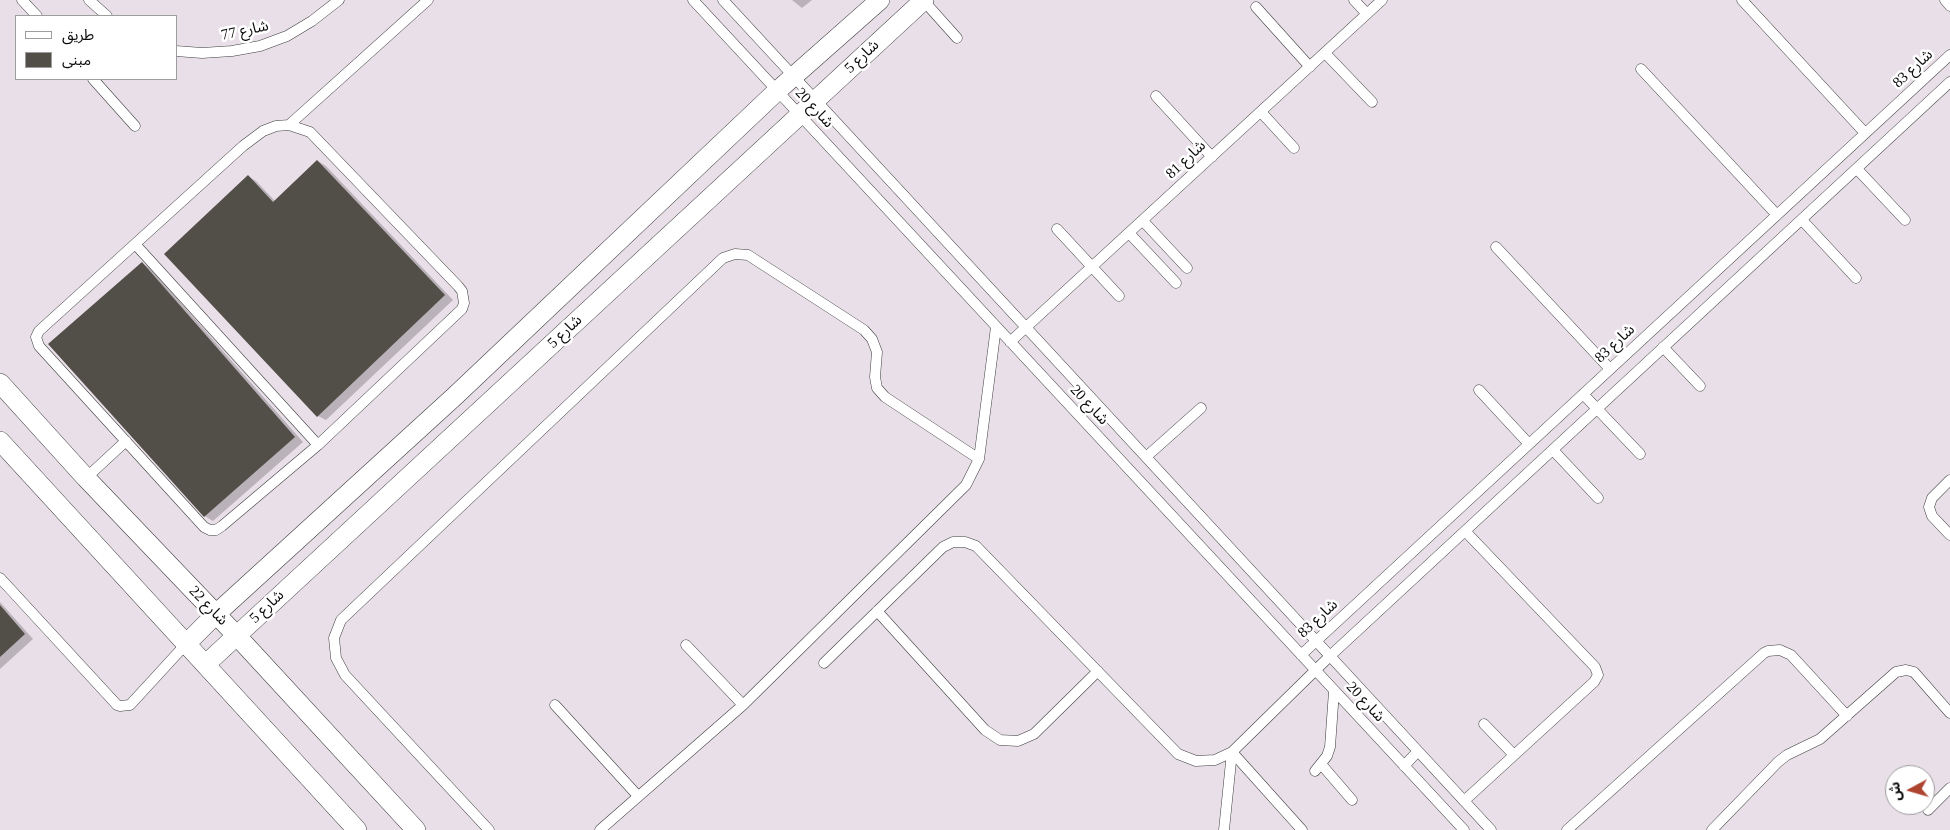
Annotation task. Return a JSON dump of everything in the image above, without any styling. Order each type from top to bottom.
[{"type":"street","name":"شارع 5","points":[[186,644],[216,614],[455,396],[793,76],[880,0]]},
{"type":"street","name":"شارع 5","points":[[206,664],[923,0]]},
{"type":"street","name":"شارع 22","points":[[0,383],[86,478],[237,636],[416,830]]},
{"type":"street","points":[[0,441],[357,830]]},
{"type":"lane","points":[[22,0],[36,15]]},
{"type":"lane","points":[[89,0],[105,15]]},
{"type":"lane","name":"شارع 77","points":[[178,51],[202,53],[232,51],[260,46],[287,36],[312,21],[339,0]]},
{"type":"lane","points":[[289,125],[428,0]]},
{"type":"lane","name":"شارع 20","points":[[694,0],[1464,830]]},
{"type":"lane","name":"شارع 20","points":[[723,0],[1491,830]]},
{"type":"lane","points":[[923,0],[957,38]]},
{"type":"lane","points":[[1354,0],[1367,14]]},
{"type":"lane","name":"شارع 81","points":[[1010,342],[1382,0]]},
{"type":"lane","points":[[1742,0],[1865,133]]},
{"type":"lane","points":[[1945,0],[1950,6]]},
{"type":"lane","points":[[1256,8],[1310,66]]},
{"type":"lane","points":[[1325,53],[1372,102]]},
{"type":"lane","name":"شارع 83","points":[[1301,655],[1950,55]]},
{"type":"lane","points":[[1641,69],[1777,214]]},
{"type":"lane","points":[[94,80],[135,126]]},
{"type":"lane","points":[[824,663],[943,547],[953,542],[965,542],[976,546],[1178,754],[1196,760],[1215,760],[1232,752],[1330,656],[1949,85]]},
{"type":"lane","points":[[1156,96],[1212,157]]},
{"type":"lane","points":[[1261,112],[1294,148]]},
{"type":"lane","points":[[289,125],[310,132],[458,286],[464,297],[462,309],[318,445],[222,526],[216,530],[210,530],[204,527],[39,346],[36,337],[39,331],[252,138],[263,130],[289,125]]},
{"type":"lane","points":[[1857,169],[1905,220]]},
{"type":"lane","points":[[1143,220],[1187,268]]},
{"type":"lane","points":[[1802,220],[1856,278]]},
{"type":"lane","points":[[1057,229],[1119,296]]},
{"type":"lane","points":[[1129,233],[1176,283]]},
{"type":"lane","points":[[135,244],[318,445]]},
{"type":"lane","points":[[1496,247],[1610,369]]},
{"type":"lane","points":[[489,830],[344,675],[336,658],[334,638],[341,620],[723,258],[735,254],[748,255],[864,330],[872,339],[877,352],[874,377],[877,388],[885,397],[979,459]]},
{"type":"lane","points":[[600,830],[742,704],[966,485],[979,459],[996,327]]},
{"type":"lane","points":[[1663,347],[1700,386]]},
{"type":"lane","points":[[1479,390],[1529,444]]},
{"type":"lane","points":[[1583,394],[1640,454]]},
{"type":"lane","points":[[1146,457],[1201,408]]},
{"type":"lane","points":[[86,478],[126,441]]},
{"type":"lane","points":[[1553,450],[1598,498]]},
{"type":"lane","points":[[1950,480],[1932,498],[1929,507],[1932,516],[1950,535]]},
{"type":"lane","points":[[1464,801],[1594,682],[1598,675],[1595,667],[1465,531]]},
{"type":"lane","points":[[0,578],[120,706],[130,705],[186,644]]},
{"type":"lane","points":[[877,611],[985,730],[1000,740],[1018,741],[1034,734],[1098,671]]},
{"type":"lane","points":[[686,645],[742,704]]},
{"type":"lane","points":[[1567,830],[1768,651],[1780,650],[1791,655],[1847,716]]},
{"type":"lane","points":[[1712,830],[1778,762],[1787,755],[1820,739],[1892,675],[1901,670],[1914,672],[1950,713]]},
{"type":"lane","points":[[1334,690],[1330,747],[1318,768],[1352,800]]},
{"type":"lane","points":[[555,705],[638,796]]},
{"type":"lane","points":[[1484,724],[1514,755]]},
{"type":"lane","points":[[1404,766],[1418,751]]},
{"type":"lane","points":[[1224,830],[1232,752]]},
{"type":"lane","points":[[1232,752],[1302,830]]},
{"type":"lane","points":[[1935,803],[1950,788]]},
{"type":"shaded area","points":[[0,0],[1950,0],[1950,830],[0,830]]},
{"type":"building","points":[[317,160],[445,295],[317,417],[164,254],[248,175],[273,202]]},
{"type":"building","points":[[142,262],[295,437],[204,517],[48,344]]},
{"type":"building","points":[[0,605],[25,634],[0,657]]}]
